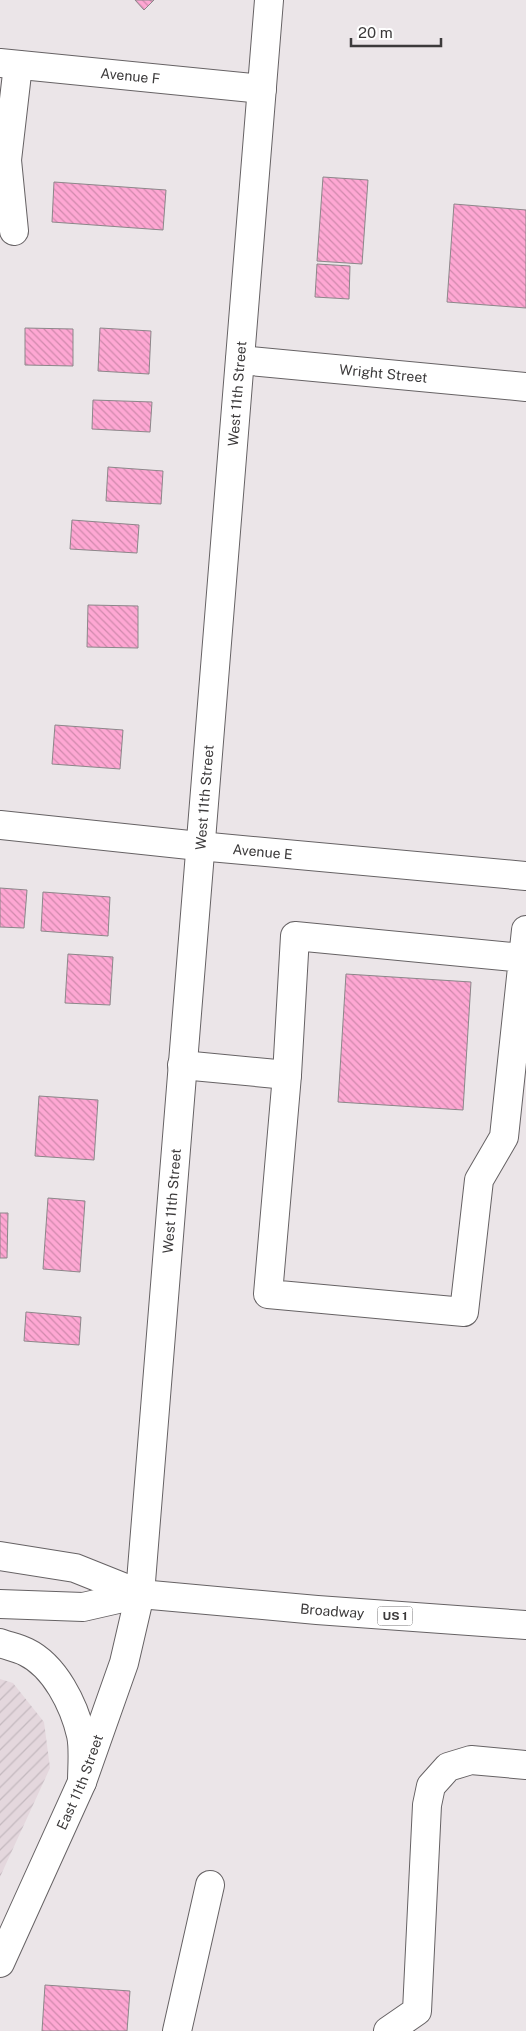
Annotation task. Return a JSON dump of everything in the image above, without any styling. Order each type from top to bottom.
[{"type":"street","name":"West 11th Street","points":[[140,1594],[199,846],[269,0]]},
{"type":"street","name":"Avenue F","points":[[9,64],[262,90]]},
{"type":"street","points":[[9,64],[7,160],[14,231]]},
{"type":"street","name":"Wright Street","points":[[240,360],[526,388]]},
{"type":"street","name":"Avenue E","points":[[0,825],[199,846],[526,876]]},
{"type":"street","points":[[523,958],[295,936],[287,1075],[268,1294],[464,1312],[479,1180],[504,1137],[526,930]]},
{"type":"street","points":[[182,1065],[287,1075]]},
{"type":"street","name":"Broadway","points":[[0,1556],[75,1568],[140,1594],[317,1610],[526,1625]]},
{"type":"street","name":"Broadway","points":[[0,1604],[84,1607],[140,1594]]},
{"type":"street","name":"East 11th Street","points":[[0,1964],[82,1782],[124,1663],[140,1594]]},
{"type":"street","points":[[0,1643],[27,1653],[49,1670],[59,1686],[73,1712],[81,1736],[82,1782]]},
{"type":"street","points":[[388,2031],[417,2011],[427,1805],[431,1786],[448,1767],[471,1760],[526,1765]]},
{"type":"street","points":[[178,2031],[210,1885]]},
{"type":"shaded area","points":[[0,1679],[13,1683],[44,1722],[50,1768],[0,1877]]},
{"type":"building","points":[[135,0],[154,0],[144,10]]},
{"type":"building","points":[[323,177],[368,180],[362,264],[317,261]]},
{"type":"building","points":[[54,182],[166,190],[163,230],[52,222]]},
{"type":"building","points":[[454,204],[526,210],[526,308],[447,302]]},
{"type":"building","points":[[317,264],[350,266],[349,299],[315,297]]},
{"type":"building","points":[[25,328],[73,329],[73,366],[25,365]]},
{"type":"building","points":[[100,328],[151,331],[149,374],[98,371]]},
{"type":"building","points":[[93,400],[152,402],[150,432],[92,429]]},
{"type":"building","points":[[108,467],[163,471],[161,504],[106,501]]},
{"type":"building","points":[[72,520],[139,525],[137,553],[70,549]]},
{"type":"building","points":[[88,605],[138,606],[138,648],[87,647]]},
{"type":"building","points":[[55,725],[123,730],[120,769],[52,764]]},
{"type":"building","points":[[0,888],[27,890],[24,928],[0,927]]},
{"type":"building","points":[[43,892],[110,897],[108,936],[41,931]]},
{"type":"building","points":[[68,954],[113,957],[110,1005],[65,1003]]},
{"type":"building","points":[[346,974],[471,982],[463,1110],[338,1102]]},
{"type":"building","points":[[39,1096],[98,1100],[94,1160],[35,1156]]},
{"type":"building","points":[[48,1198],[85,1201],[80,1272],[43,1269]]},
{"type":"building","points":[[0,1213],[8,1213],[7,1258],[0,1258]]},
{"type":"building","points":[[26,1312],[81,1317],[79,1345],[24,1341]]},
{"type":"building","points":[[45,1985],[130,1991],[127,2031],[42,2031]]}]
